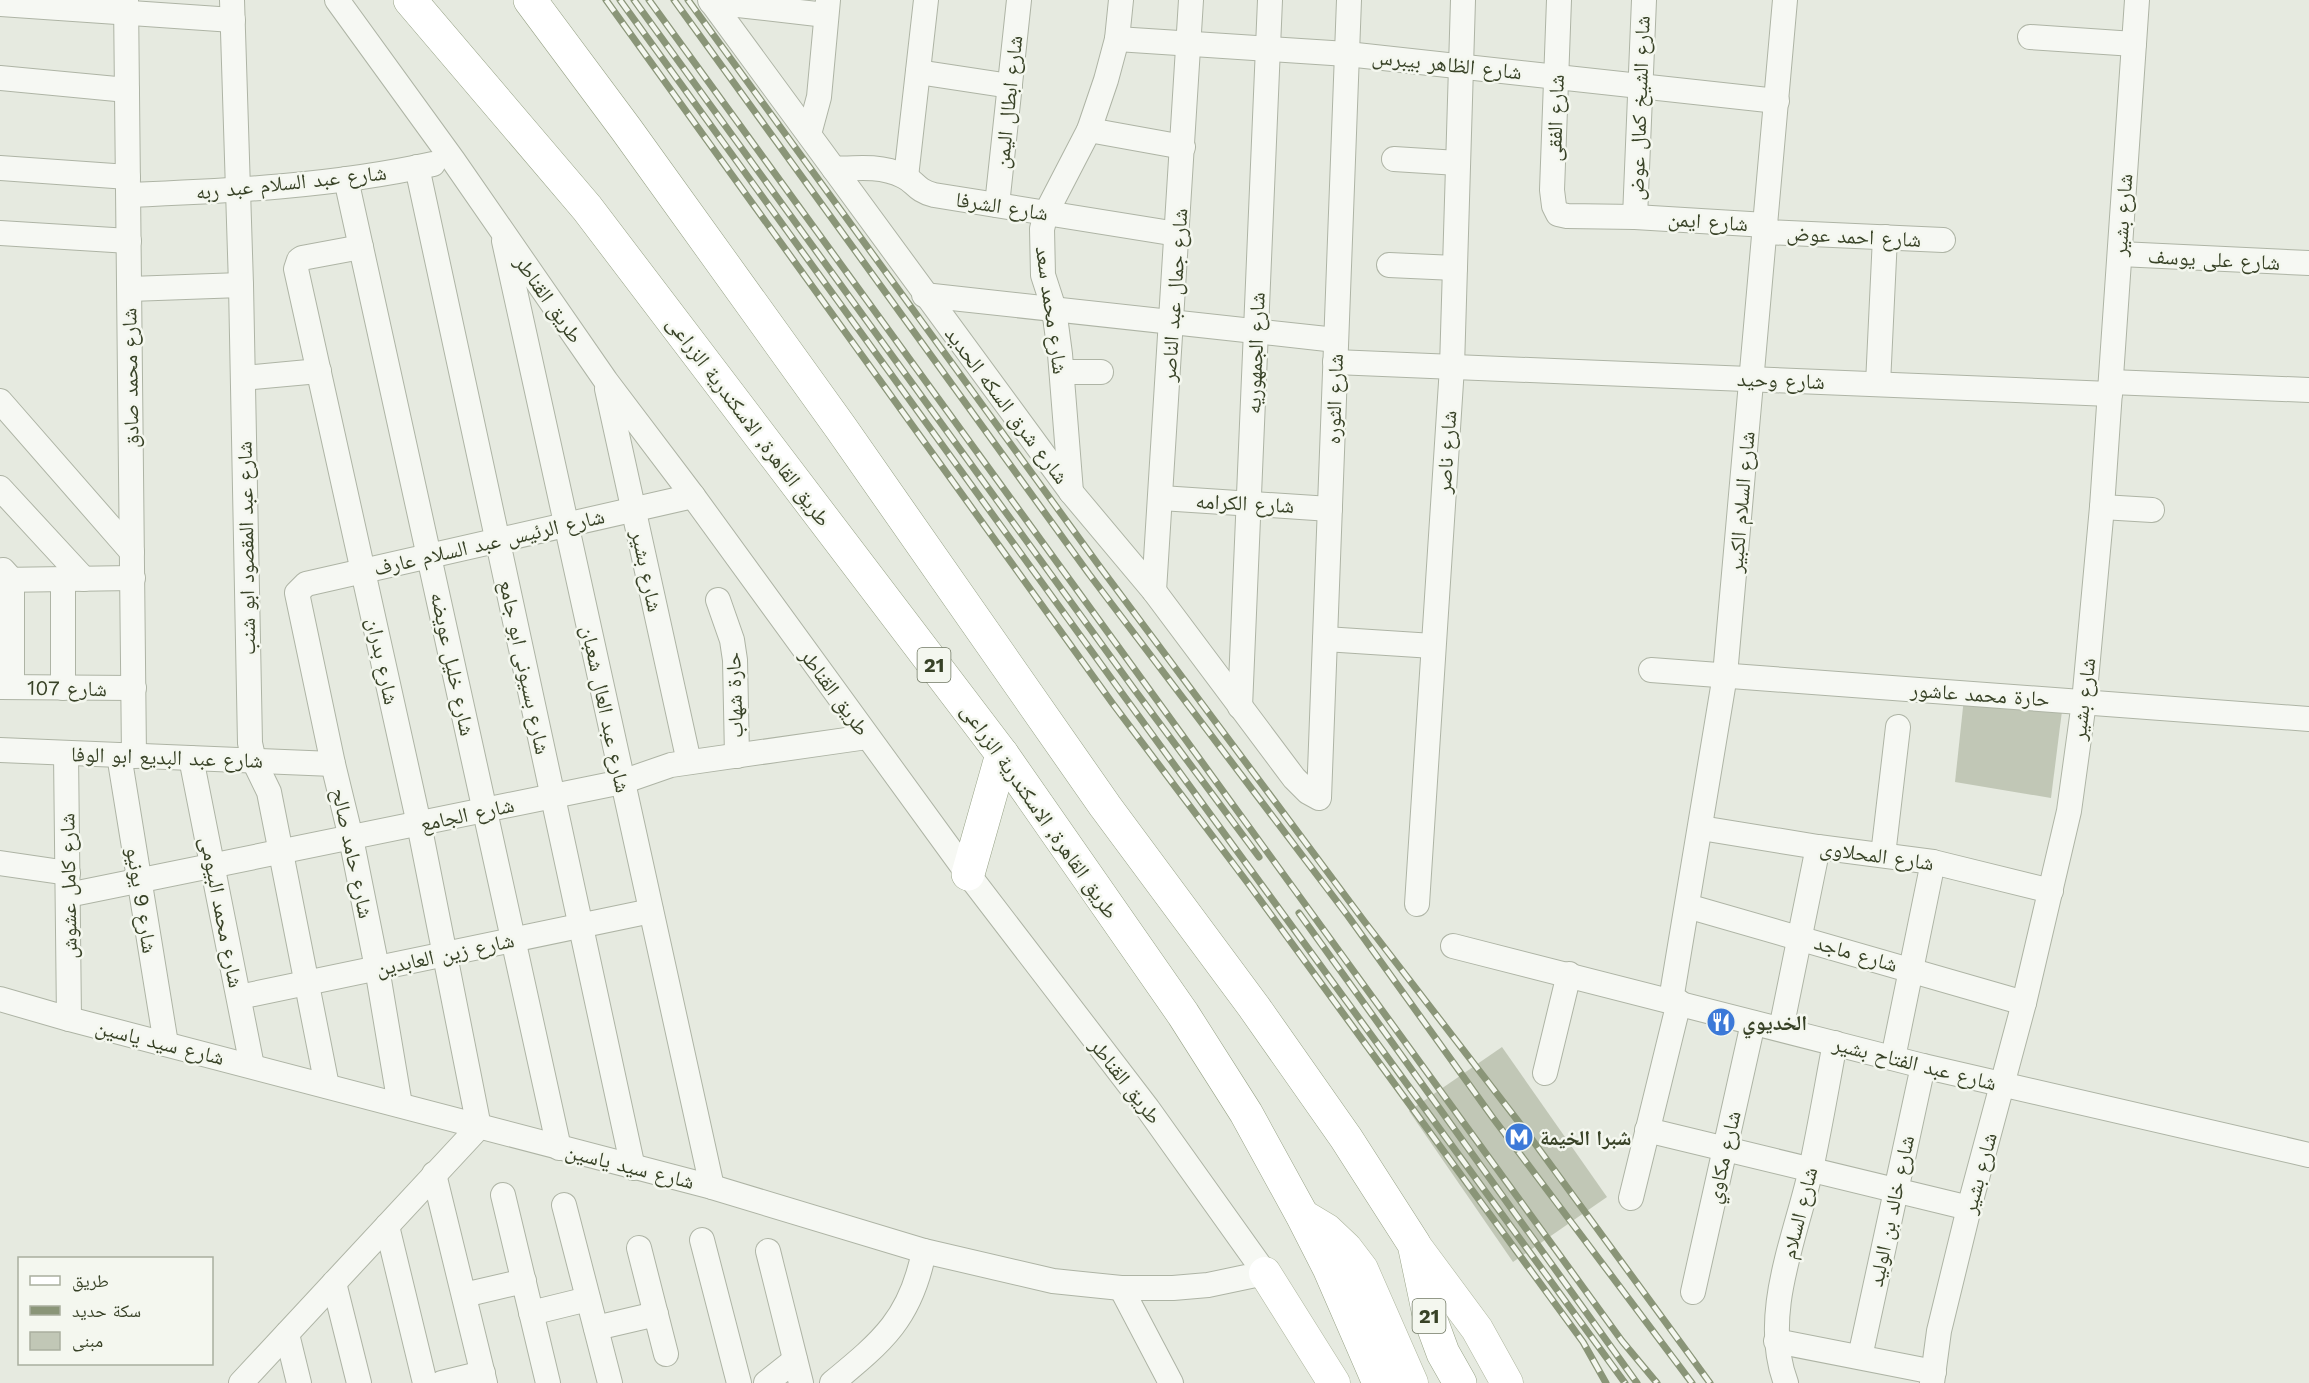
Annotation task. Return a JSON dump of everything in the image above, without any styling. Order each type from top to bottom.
[{"type":"highway","name":"طريق القاهرة, الاسكندرية الزراعى","points":[[410,0],[587,208],[1002,754],[1183,1014],[1246,1113],[1302,1215],[1354,1323],[1379,1383]]},
{"type":"highway","name":"21","points":[[530,0],[834,418],[1105,806],[1260,1015],[1346,1138],[1414,1244],[1429,1315],[1443,1353],[1461,1383]]},
{"type":"highway","points":[[968,874],[1002,754]]},
{"type":"main road","points":[[1302,1215],[1327,1230],[1346,1248],[1362,1269],[1412,1383]]},
{"type":"main road","points":[[1414,1244],[1477,1329],[1507,1383]]},
{"type":"main road","name":"طريق القناطر","points":[[1265,1273],[1334,1383]]},
{"type":"street","name":"طريق القناطر","points":[[337,0],[453,160],[606,381],[693,496],[968,874],[1148,1109],[1265,1273]]},
{"type":"street","points":[[906,177],[926,0]]},
{"type":"street","name":"شارع ابطال اليمن","points":[[997,205],[1019,0]]},
{"type":"street","name":"شارع محمد سعد","points":[[1071,492],[1062,372],[1054,309],[1043,275],[1041,252],[1046,213],[1089,130],[1106,80],[1117,39],[1121,0]]},
{"type":"street","name":"شارع جمال عبد الناصر","points":[[1154,591],[1191,0]]},
{"type":"street","name":"شارع الجمهوريه","points":[[1240,707],[1270,0]]},
{"type":"street","name":"شارع الثوره","points":[[1319,798],[1349,0]]},
{"type":"street","name":"شارع ناصر","points":[[1417,904],[1452,367],[1463,0]]},
{"type":"street","name":"شارع الفقى","points":[[1558,0],[1552,190],[1554,206],[1558,214],[1579,216]]},
{"type":"street","name":"شارع الشيخ كمال عوض","points":[[1635,217],[1644,0]]},
{"type":"street","name":"شارع السلام الكبير","points":[[1631,1198],[1675,1001],[1725,675],[1785,0]]},
{"type":"street","name":"شارع بشير","points":[[1933,1377],[1939,1331],[1969,1208],[2024,1003],[2069,811],[2084,702],[2103,507],[2137,0]]},
{"type":"street","points":[[710,1],[827,7],[819,97],[809,134]]},
{"type":"street","name":"شارع شرق السكه الحديد","points":[[710,1],[1071,492],[1154,591],[1293,778],[1308,792],[1319,798]]},
{"type":"street","points":[[0,4],[232,10]]},
{"type":"street","name":"شارع محمد صادق","points":[[126,7],[134,688],[126,756]]},
{"type":"street","name":"شارع عبد المقصود ابو شنب","points":[[232,10],[241,285],[250,743],[254,760],[269,792],[327,1086]]},
{"type":"street","points":[[2030,37],[2134,44]]},
{"type":"street","name":"شارع الظاهر بيبرس","points":[[1117,39],[1347,54],[1777,100]]},
{"type":"street","points":[[918,72],[1010,86]]},
{"type":"street","points":[[0,78],[127,90]]},
{"type":"street","points":[[1089,130],[1183,147]]},
{"type":"street","points":[[1394,159],[1458,163]]},
{"type":"street","name":"شارع عبد السلام عبد ربه","points":[[0,168],[128,186],[238,190],[346,179],[453,160]]},
{"type":"street","name":"شارع بسيونى ابو جامع","points":[[417,167],[633,1167]]},
{"type":"street","name":"شارع الشرفا","points":[[834,169],[880,169],[906,177],[918,189],[926,193],[1177,234]]},
{"type":"street","name":"شارع خليل عويضه","points":[[346,179],[559,1148]]},
{"type":"street","name":"شارع ايمن","points":[[1579,216],[1635,217],[1765,228]]},
{"type":"street","name":"شارع احمد عوض","points":[[1765,228],[1943,240]]},
{"type":"street","name":"شارع عبد العال شعبان","points":[[501,230],[711,1187]]},
{"type":"street","points":[[0,233],[129,242]]},
{"type":"street","points":[[1878,384],[1885,237]]},
{"type":"street","name":"شارع بدران","points":[[361,247],[306,257],[299,260],[297,264],[419,824],[479,1127]]},
{"type":"street","name":"شارع على يوسف","points":[[2120,254],[2309,263]]},
{"type":"street","points":[[1389,265],[1455,268]]},
{"type":"street","points":[[129,289],[241,285]]},
{"type":"street","name":"شارع وحيد","points":[[924,295],[1256,331],[1335,351],[1452,367],[1878,384],[2309,390]]},
{"type":"street","points":[[243,378],[319,372]]},
{"type":"street","points":[[1062,372],[1101,372]]},
{"type":"street","name":"شارع بشير","points":[[606,381],[689,762]]},
{"type":"street","points":[[0,401],[132,552]]},
{"type":"street","points":[[0,488],[74,579],[63,688]]},
{"type":"street","name":"شارع الرئيس عبد السلام عارف","points":[[298,602],[297,593],[306,584],[693,496]]},
{"type":"street","name":"شارع الكرامه","points":[[1161,498],[1330,508]]},
{"type":"street","points":[[2103,507],[2152,510]]},
{"type":"street","points":[[6,687],[4,576],[74,579],[133,578]]},
{"type":"street","name":"حارة شهاب","points":[[718,600],[732,640],[735,660],[737,756]]},
{"type":"street","name":"شارع حامد صالح","points":[[298,602],[351,838],[377,968],[400,1106]]},
{"type":"street","points":[[1325,639],[1433,646]]},
{"type":"street","name":"حارة محمد عاشور","points":[[1651,670],[2309,719]]},
{"type":"street","name":"شارع 107","points":[[6,687],[134,688]]},
{"type":"street","points":[[1883,855],[1899,727]]},
{"type":"street","name":"شارع الجامع","points":[[0,863],[68,884],[140,881],[622,782],[655,769],[689,762],[867,736]]},
{"type":"street","name":"شارع عبد البديع ابو الوفا","points":[[0,750],[333,764]]},
{"type":"street","name":"شارع كامل عشوش","points":[[66,753],[69,1019]]},
{"type":"street","name":"شارع 9 يونيو","points":[[126,756],[140,881],[166,1044]]},
{"type":"street","name":"شارع محمد البيومى","points":[[191,758],[252,1066]]},
{"type":"street","name":"شارع المحلاوى","points":[[1701,828],[1818,847],[1933,862],[2051,891]]},
{"type":"street","points":[[1781,1029],[1818,847]]},
{"type":"street","points":[[1893,1058],[1933,862]]},
{"type":"street","name":"شارع ماجد","points":[[1688,906],[2024,1003]]},
{"type":"street","name":"شارع زين العابدين","points":[[238,997],[651,911]]},
{"type":"street","name":"شارع عبد الفتاح بشير","points":[[1453,946],[1923,1066],[2309,1155]]},
{"type":"street","points":[[1545,1073],[1569,974]]},
{"type":"street","name":"شارع سيد ياسين","points":[[0,999],[711,1187],[924,1251],[1053,1281],[1121,1288],[1173,1288],[1208,1285],[1265,1273]]},
{"type":"street","name":"شارع مكاوي","points":[[1693,1292],[1753,1023]]},
{"type":"street","name":"شارع السلام","points":[[1786,1383],[1776,1341],[1780,1292],[1810,1170],[1835,1044]]},
{"type":"street","name":"شارع خالد بن الوليد","points":[[1860,1358],[1923,1066]]},
{"type":"street","points":[[241,1383],[479,1127]]},
{"type":"street","points":[[1647,1130],[1969,1208]]},
{"type":"street","points":[[434,1173],[484,1378],[442,1383]]},
{"type":"street","points":[[503,1195],[548,1383]]},
{"type":"street","points":[[564,1205],[610,1383]]},
{"type":"street","points":[[387,1226],[425,1383]]},
{"type":"street","points":[[702,1240],[740,1383]]},
{"type":"street","points":[[639,1248],[666,1354]]},
{"type":"street","points":[[766,1383],[798,1372],[768,1251]]},
{"type":"street","points":[[832,1383],[874,1349],[893,1327],[908,1303],[919,1276],[924,1251]]},
{"type":"street","points":[[464,1295],[524,1281]]},
{"type":"street","points":[[334,1283],[359,1383]]},
{"type":"street","points":[[1121,1288],[1171,1383]]},
{"type":"street","points":[[531,1313],[588,1299]]},
{"type":"street","points":[[596,1328],[656,1314]]},
{"type":"street","points":[[287,1334],[299,1383]]},
{"type":"street","points":[[1776,1341],[1860,1358],[1933,1377]]},
{"type":"building","points":[[1964,698],[2063,703],[2051,798],[1955,782]]},
{"type":"building","name":"شبرا الخيمة","points":[[1502,1047],[1607,1197],[1513,1262],[1409,1111]]},
{"type":"railway","points":[[606,0],[1113,704],[1250,886],[1583,1342],[1606,1383]]},
{"type":"railway","points":[[620,0],[1625,1383]]},
{"type":"railway","points":[[634,0],[1134,689],[1259,857]]},
{"type":"railway","points":[[649,0],[1622,1341],[1657,1383]]},
{"type":"railway","points":[[674,0],[1089,574],[1348,916],[1493,1118],[1692,1383]]},
{"type":"railway","points":[[688,0],[1100,567],[1364,921],[1528,1134],[1710,1383]]},
{"type":"railway","points":[[1299,913],[1637,1383]]},
{"type":"place","name":"الخديوي","points":[[1721,1022]]},
{"type":"place","name":"شبرا الخيمة","points":[[1519,1137]]}]
